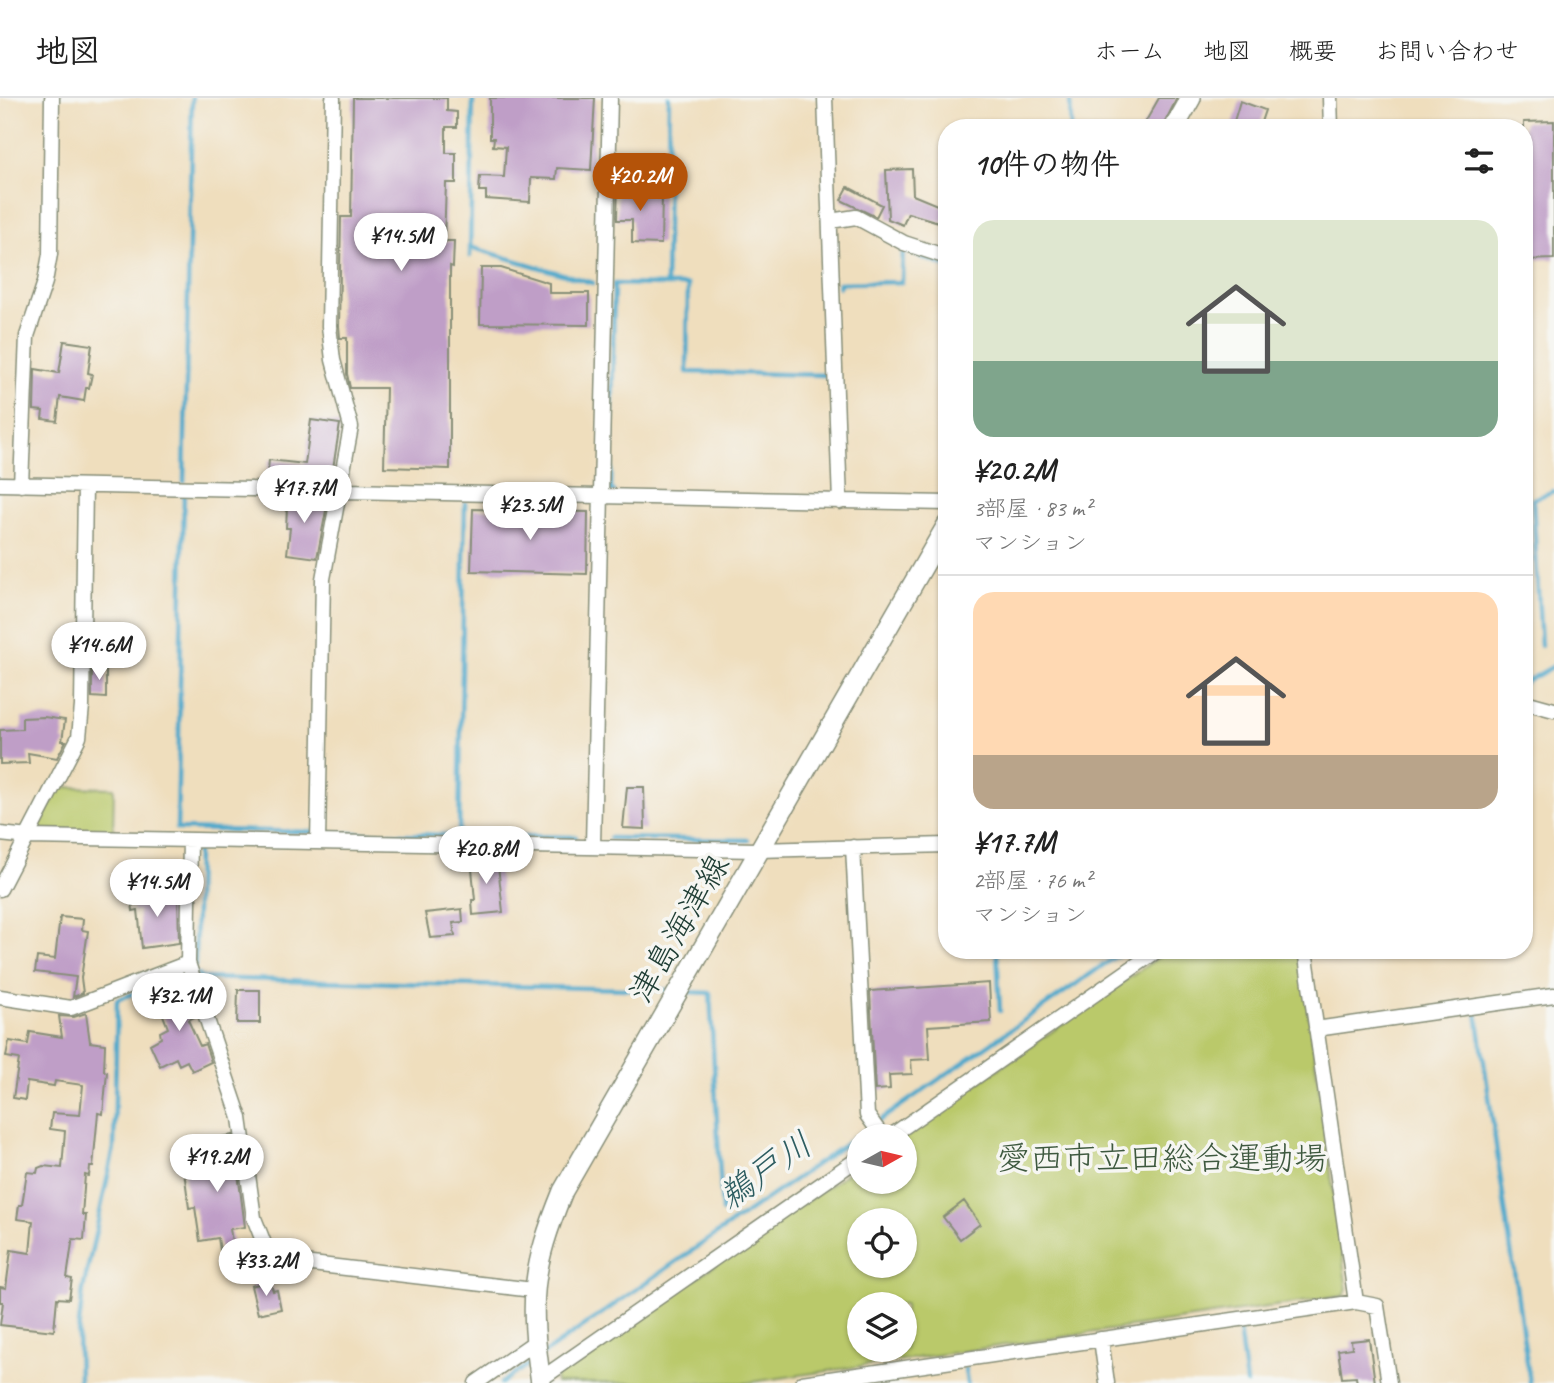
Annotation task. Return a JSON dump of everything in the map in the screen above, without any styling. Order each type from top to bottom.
[{"type":"main road","points":[[1179,119],[1191,98]]},
{"type":"main road","name":"津島海津線","points":[[539,1379],[533,1290],[548,1227],[563,1191],[938,540]]},
{"type":"street","points":[[20,485],[27,336],[45,282],[50,254],[52,98]]},
{"type":"street","points":[[318,842],[323,579],[351,426],[333,360],[329,326],[333,98]]},
{"type":"street","points":[[593,845],[610,98]]},
{"type":"street","points":[[825,98],[840,502]]},
{"type":"street","points":[[1330,98],[1331,119]]},
{"type":"street","points":[[830,221],[856,217],[904,243],[938,254]]},
{"type":"street","points":[[0,484],[938,503]]},
{"type":"street","points":[[0,889],[79,737],[85,486]]},
{"type":"street","points":[[1533,704],[1554,710]]},
{"type":"street","points":[[0,834],[29,837],[758,850],[938,845]]},
{"type":"street","points":[[190,840],[188,963],[240,1118],[254,1218],[269,1256],[286,1261],[533,1290]]},
{"type":"street","points":[[853,847],[869,1117],[874,1124]]},
{"type":"street","points":[[908,1124],[1145,959]]},
{"type":"street","points":[[1306,959],[1356,1302]]},
{"type":"street","points":[[0,998],[71,1008],[188,963]]},
{"type":"street","points":[[1316,1029],[1554,995]]},
{"type":"street","points":[[539,1379],[847,1166]]},
{"type":"street","points":[[802,1383],[1356,1302],[1377,1306],[1388,1383]]},
{"type":"street","points":[[1101,1339],[1107,1383]]},
{"type":"street","points":[[476,1383],[535,1343]]},
{"type":"green space","points":[[59,787],[114,788],[113,832],[37,830]]},
{"type":"green space","name":"愛西市立田総合運動場","points":[[1156,959],[1301,959],[1347,1290],[1343,1296],[917,1358],[917,1292],[847,1292],[847,1362],[890,1362],[746,1383],[556,1383],[555,1376],[847,1173],[847,1194],[917,1194],[917,1126]]},
{"type":"building","points":[[353,98],[447,98],[447,111],[457,112],[457,127],[446,127],[446,153],[456,153],[456,183],[446,183],[444,241],[454,241],[453,267],[450,266],[450,469],[384,467],[386,388],[350,388],[347,374],[347,338],[340,338],[339,326],[341,217],[351,217]]},
{"type":"building","points":[[490,98],[595,98],[591,170],[557,168],[556,179],[531,178],[530,202],[486,199],[486,191],[479,191],[480,176],[504,177],[506,147],[493,146],[494,138],[490,138]]},
{"type":"building","points":[[1159,98],[1177,98],[1166,119],[1147,119]]},
{"type":"building","points":[[1240,101],[1265,110],[1262,119],[1235,119]]},
{"type":"building","points":[[1554,121],[1554,259],[1533,260],[1533,122]]},
{"type":"building","points":[[912,169],[913,195],[938,205],[938,222],[908,213],[903,225],[888,219],[886,170]]},
{"type":"building","points":[[618,179],[636,179],[636,194],[662,195],[661,244],[632,243],[632,220],[617,220]]},
{"type":"building","points":[[848,187],[882,205],[876,217],[841,200]]},
{"type":"building","points":[[481,268],[501,268],[549,283],[549,293],[589,293],[589,325],[480,324]]},
{"type":"building","points":[[64,341],[92,345],[89,388],[86,388],[84,401],[60,397],[57,421],[42,419],[43,411],[34,410],[35,369],[59,373]]},
{"type":"building","points":[[311,420],[340,424],[331,481],[267,480],[269,460],[305,464]]},
{"type":"building","points":[[276,499],[328,500],[317,558],[287,554],[290,528],[286,528],[287,508],[276,508]]},
{"type":"building","points":[[473,509],[588,512],[587,574],[471,571]]},
{"type":"building","points":[[92,667],[106,667],[106,698],[92,697]]},
{"type":"building","points":[[22,718],[65,720],[62,741],[66,741],[57,758],[28,753],[29,763],[0,764],[0,730],[22,729]]},
{"type":"building","points":[[627,787],[644,787],[645,829],[623,828]]},
{"type":"building","points":[[450,854],[468,854],[469,865],[452,867]]},
{"type":"building","points":[[497,856],[503,912],[473,915],[472,900],[475,900],[471,859]]},
{"type":"building","points":[[160,890],[161,899],[178,897],[179,943],[142,948],[138,910],[133,911],[131,894]]},
{"type":"building","points":[[462,909],[463,922],[453,923],[455,936],[430,938],[425,913]]},
{"type":"building","points":[[60,917],[83,919],[82,930],[88,931],[81,978],[83,993],[73,997],[76,977],[35,972],[37,957],[55,959]]},
{"type":"building","points":[[989,983],[991,1022],[928,1026],[930,1059],[911,1060],[912,1074],[889,1075],[890,1089],[875,1090],[870,991]]},
{"type":"building","points":[[181,986],[196,1016],[188,1020],[200,1046],[205,1044],[211,1062],[192,1071],[187,1061],[179,1065],[176,1058],[160,1066],[150,1044],[161,1038],[160,1032],[168,1028],[156,997]]},
{"type":"building","points":[[238,990],[260,990],[260,1023],[237,1023]]},
{"type":"building","points":[[86,1013],[90,1042],[105,1044],[104,1071],[107,1072],[103,1114],[98,1113],[93,1167],[90,1167],[89,1176],[85,1175],[82,1215],[86,1215],[84,1240],[73,1239],[72,1243],[67,1278],[72,1279],[69,1299],[57,1298],[54,1331],[0,1325],[3,1302],[0,1302],[0,1287],[6,1288],[11,1250],[30,1253],[33,1221],[17,1219],[27,1172],[37,1173],[38,1168],[43,1166],[62,1168],[65,1131],[50,1129],[52,1113],[80,1115],[83,1085],[55,1081],[54,1086],[27,1082],[25,1100],[13,1098],[19,1059],[6,1057],[9,1041],[28,1044],[30,1032],[62,1037],[59,1016],[74,1017]]},
{"type":"building","points":[[233,1135],[245,1227],[230,1229],[233,1248],[220,1250],[218,1238],[200,1241],[195,1207],[189,1208],[184,1171],[213,1167],[209,1139]]},
{"type":"building","points":[[964,1201],[980,1224],[960,1239],[943,1217]]},
{"type":"building","points":[[256,1262],[260,1278],[246,1281],[242,1266]]},
{"type":"building","points":[[270,1281],[273,1291],[277,1290],[281,1309],[258,1314],[251,1286]]},
{"type":"building","points":[[1369,1339],[1375,1383],[1357,1383],[1356,1377],[1342,1378],[1338,1350],[1352,1348],[1351,1341]]},
{"type":"waterway","points":[[184,482],[192,98]]},
{"type":"waterway","points":[[470,256],[473,98]]},
{"type":"waterway","points":[[669,98],[666,285],[688,285],[687,372],[826,375]]},
{"type":"waterway","points":[[1070,98],[1071,119]]},
{"type":"waterway","points":[[470,247],[593,283]]},
{"type":"waterway","points":[[839,287],[839,283],[902,282],[903,250],[938,264]]},
{"type":"waterway","points":[[614,491],[611,491],[614,284],[666,285]]},
{"type":"waterway","points":[[1541,646],[1533,499],[1554,491]]},
{"type":"waterway","points":[[184,494],[177,829],[313,832]]},
{"type":"waterway","points":[[459,835],[465,503]]},
{"type":"waterway","name":"鵜戸川","points":[[1533,678],[1554,666]]},
{"type":"waterway","points":[[324,833],[576,837]]},
{"type":"waterway","points":[[610,838],[748,840]]},
{"type":"waterway","points":[[195,966],[197,850]]},
{"type":"waterway","points":[[997,959],[1000,1011]]},
{"type":"waterway","name":"鵜戸川","points":[[542,1355],[1112,959]]},
{"type":"waterway","points":[[79,1383],[78,1333],[83,1290],[114,1148],[117,1000],[182,974]]},
{"type":"waterway","points":[[198,974],[201,978],[667,990]]},
{"type":"waterway","points":[[687,992],[710,993],[722,1211]]},
{"type":"waterway","points":[[1477,1013],[1530,1383]]},
{"type":"waterway","points":[[1239,1329],[1246,1383]]},
{"type":"waterway","name":"鵜戸川","points":[[501,1383],[532,1362]]},
{"type":"waterway","points":[[965,1369],[967,1383]]}]
